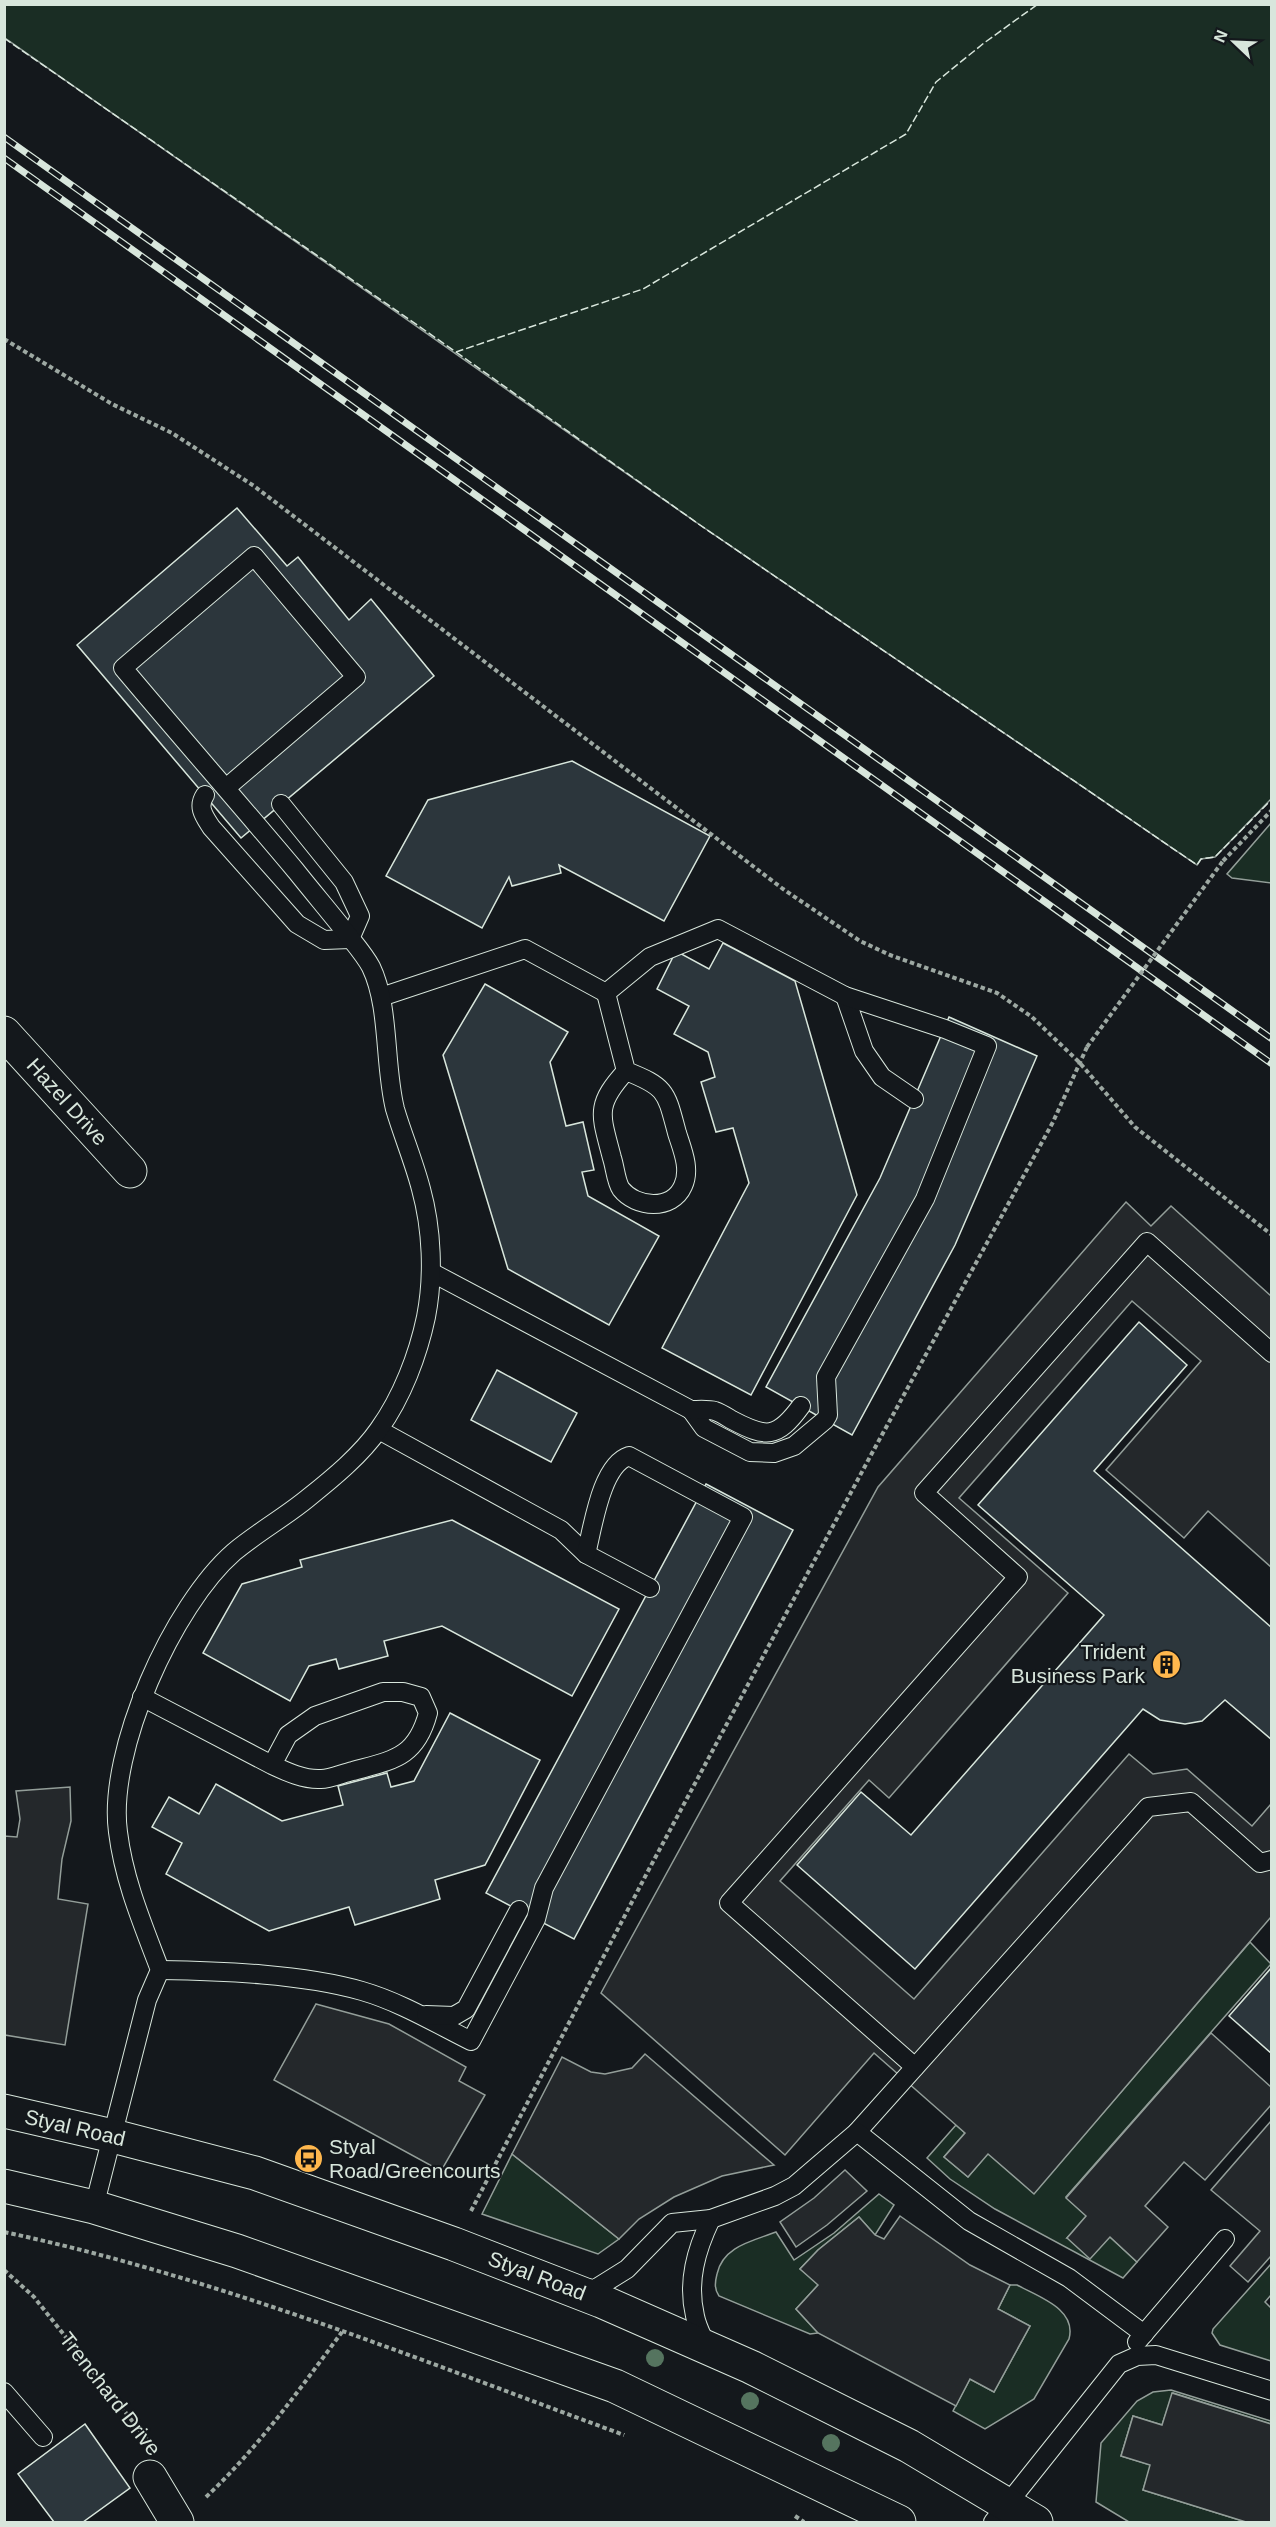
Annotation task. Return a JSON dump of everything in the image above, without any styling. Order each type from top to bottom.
[{"type":"main road","name":"Hazel Drive","points":[[4,1033],[130,1171]]},
{"type":"main road","name":"Styal Road","points":[[4,2111],[113,2136],[255,2173],[564,2286],[751,2367],[909,2446],[999,2513],[1036,2523]]},
{"type":"main road","points":[[4,2186],[94,2208],[237,2251],[615,2386],[899,2523]]},
{"type":"main road","name":"Trenchard Drive","points":[[150,2477],[177,2523]]},
{"type":"lane","points":[[94,2208],[147,2000],[160,1970],[128,1886],[117,1830],[117,1798],[126,1748],[142,1697],[150,1676],[184,1616],[218,1567],[341,1471],[379,1430],[416,1355],[426,1315],[431,1272],[430,1235],[421,1190],[392,1097],[381,997],[371,967],[226,788],[123,668],[254,556],[357,677],[226,788]]},
{"type":"lane","points":[[205,795],[201,801],[201,811],[211,827],[297,924],[324,940],[350,939]]},
{"type":"lane","points":[[281,804],[344,882],[360,916],[350,939]]},
{"type":"lane","points":[[606,993],[650,957],[718,929],[846,996],[945,1029],[987,1046],[924,1199],[826,1377],[828,1415],[825,1420],[794,1446],[774,1453],[750,1452],[704,1428],[691,1410]]},
{"type":"lane","points":[[381,997],[525,950],[606,993],[626,1071]]},
{"type":"lane","points":[[846,996],[864,1051],[882,1077],[914,1100]]},
{"type":"lane","points":[[626,1071],[648,1079],[667,1095],[687,1167],[683,1187],[673,1198],[657,1205],[638,1201],[621,1188],[601,1116],[610,1089],[626,1071]]},
{"type":"lane","points":[[915,2067],[729,1903],[1018,1577],[924,1493],[1146,1242],[1272,1353]]},
{"type":"lane","points":[[431,1272],[691,1410],[715,1411],[754,1432],[767,1433],[779,1429],[791,1420],[801,1406]]},
{"type":"lane","points":[[379,1430],[561,1530],[586,1554],[650,1588]]},
{"type":"lane","points":[[160,1970],[207,1970],[335,1984],[376,1996],[471,2040],[536,1919],[544,1888],[743,1517],[629,1456],[621,1459],[612,1468],[604,1486],[586,1554]]},
{"type":"lane","points":[[142,1697],[272,1765],[290,1773],[321,1779],[395,1760],[411,1748],[423,1732],[428,1713],[420,1697],[403,1692],[383,1692],[315,1716],[288,1735],[272,1765]]},
{"type":"lane","points":[[564,2286],[595,2289],[627,2269],[672,2223],[711,2219],[775,2196],[794,2186],[857,2132],[1148,1807],[1191,1802],[1260,1863],[1272,1860]]},
{"type":"lane","points":[[421,2015],[454,2016],[466,2009],[519,1910]]},
{"type":"lane","points":[[857,2132],[969,2221],[1069,2278],[1144,2334]]},
{"type":"lane","points":[[707,2348],[695,2317],[692,2280],[699,2243],[711,2219]]},
{"type":"lane","points":[[999,2513],[1119,2364],[1226,2239]]},
{"type":"lane","points":[[1119,2364],[1137,2356],[1156,2355],[1272,2391]]},
{"type":"lane","points":[[4,2392],[43,2437]]},
{"type":"path","points":[[4,339],[112,404],[172,433],[254,486],[783,890],[860,941],[890,955],[997,993],[1032,1017],[1079,1062],[1135,1126],[1272,1235]]},
{"type":"path","points":[[454,2244],[647,1873],[1053,1122],[1087,1047],[1223,861],[1272,810]]},
{"type":"path","points":[[4,2232],[142,2266],[271,2307],[626,2436]]},
{"type":"path","name":"Trenchard Drive","points":[[4,2270],[34,2297],[145,2436],[166,2466],[150,2477]]},
{"type":"path","points":[[205,2498],[230,2474],[285,2409],[342,2332]]},
{"type":"path","points":[[793,2515],[798,2521],[804,2523]]},
{"type":"green space","points":[[5,4],[1271,5],[1271,799],[1215,857],[1201,859],[1197,865],[700,525],[5,38]]},
{"type":"green space","points":[[1271,823],[1271,883],[1232,878],[1227,874]]},
{"type":"green space","points":[[1250,1942],[1271,1964],[1066,2197],[1087,2216],[1067,2238],[1110,2237],[1137,2262],[1123,2278],[995,2209],[950,2179],[927,2158],[956,2125],[965,2133],[944,2157],[968,2177],[988,2153],[1034,2193]]},
{"type":"green space","points":[[512,2154],[619,2239],[598,2254],[482,2214]]},
{"type":"green space","points":[[879,2194],[894,2205],[875,2235],[859,2217],[818,2250],[800,2269],[819,2284],[796,2309],[818,2333],[810,2334],[719,2296],[715,2285],[717,2274],[720,2265],[732,2251],[776,2232],[794,2260],[834,2233]]},
{"type":"green space","points":[[1271,2264],[1271,2295],[1265,2302],[1271,2308],[1271,2361],[1220,2345],[1212,2333],[1213,2329]]},
{"type":"green space","points":[[1010,2285],[1017,2285],[1036,2294],[1062,2312],[1070,2329],[1069,2339],[1034,2399],[985,2429],[953,2411],[970,2379],[994,2392],[1030,2326],[998,2309]]},
{"type":"green space","points":[[1171,2390],[1271,2421],[1271,2424],[1173,2393],[1162,2425],[1133,2416],[1121,2456],[1151,2465],[1143,2490],[1246,2522],[1129,2522],[1096,2502],[1101,2443],[1137,2401],[1153,2392]]},
{"type":"shaded area","points":[[1126,1202],[1151,1226],[1171,1206],[1271,1296],[1271,1567],[1208,1511],[1184,1538],[1106,1470],[1201,1361],[1132,1301],[959,1498],[1068,1593],[889,1798],[869,1780],[780,1881],[914,1999],[1129,1754],[1153,1774],[1187,1769],[1252,1826],[1271,1804],[1271,1917],[1034,2194],[988,2154],[968,2177],[944,2157],[965,2133],[874,2053],[785,2155],[601,1993],[878,1487]]},
{"type":"shaded area","points":[[70,1787],[71,1821],[62,1859],[58,1899],[88,1904],[65,2045],[5,2035],[4,1836],[17,1837],[20,1819],[16,1791]]},
{"type":"shaded area","points":[[316,2004],[389,2024],[466,2067],[459,2081],[485,2095],[441,2171],[274,2080]]},
{"type":"shaded area","points":[[1211,2033],[1271,2087],[1271,2105],[1205,2180],[1184,2162],[1145,2206],[1168,2227],[1137,2262],[1110,2237],[1090,2259],[1067,2238],[1086,2216],[1066,2198]]},
{"type":"shaded area","points":[[645,2054],[774,2165],[722,2176],[674,2197],[639,2219],[619,2239],[512,2154],[562,2057],[591,2072],[605,2074],[632,2068]]},
{"type":"shaded area","points":[[1271,2121],[1271,2256],[1248,2282],[1230,2266],[1260,2231],[1211,2190]]},
{"type":"shaded area","points":[[845,2170],[867,2191],[827,2225],[796,2247],[780,2222],[814,2198]]},
{"type":"shaded area","points":[[900,2216],[970,2265],[1010,2285],[998,2309],[1030,2326],[994,2392],[970,2379],[956,2406],[818,2333],[796,2309],[818,2285],[800,2269],[818,2250],[859,2217],[875,2235],[884,2239]]},
{"type":"shaded area","points":[[1172,2393],[1271,2424],[1271,2522],[1246,2522],[1143,2490],[1150,2465],[1121,2456],[1133,2416],[1162,2425]]},
{"type":"building","points":[[237,508],[287,566],[298,557],[349,620],[371,599],[434,676],[241,838],[77,645]]},
{"type":"building","points":[[572,761],[710,836],[664,921],[559,865],[561,873],[512,886],[509,877],[482,928],[386,876],[428,800]]},
{"type":"building","points":[[723,943],[795,981],[857,1195],[751,1395],[662,1348],[749,1183],[733,1128],[716,1132],[701,1082],[715,1077],[708,1052],[674,1034],[689,1006],[657,989],[676,951],[709,969]]},
{"type":"building","points":[[485,984],[568,1032],[550,1062],[566,1126],[583,1122],[594,1170],[582,1172],[588,1196],[659,1236],[609,1325],[508,1269],[443,1055]]},
{"type":"building","points":[[949,1017],[1037,1056],[955,1245],[852,1435],[766,1387],[880,1178]]},
{"type":"building","name":"Trident Business Park","points":[[1139,1322],[1187,1365],[1094,1471],[1272,1628],[1272,1740],[1225,1700],[1202,1721],[1185,1724],[1160,1720],[1143,1709],[915,1969],[797,1865],[861,1792],[911,1835],[1104,1615],[978,1505]]},
{"type":"building","points":[[497,1370],[577,1413],[551,1462],[471,1420]]},
{"type":"building","points":[[706,1484],[793,1530],[574,1939],[486,1893]]},
{"type":"building","points":[[452,1520],[619,1609],[572,1696],[442,1626],[384,1641],[388,1656],[339,1669],[336,1659],[309,1666],[290,1701],[203,1653],[242,1584],[302,1567],[300,1560]]},
{"type":"building","points":[[450,1713],[540,1760],[485,1865],[435,1880],[440,1899],[355,1925],[349,1907],[269,1931],[166,1874],[182,1843],[152,1827],[169,1797],[199,1814],[216,1784],[282,1821],[343,1805],[338,1786],[387,1773],[391,1787],[414,1781]]},
{"type":"building","points":[[1272,1967],[1272,2054],[1229,2016]]},
{"type":"building","points":[[85,2424],[130,2488],[83,2522],[54,2522],[18,2474]]},
{"type":"railway","points":[[4,137],[1272,1039]]},
{"type":"railway","points":[[4,158],[1272,1064]]},
{"type":"fence","points":[[4,38],[456,352],[643,289],[906,134],[936,82],[984,43],[1038,4]]},
{"type":"fence","points":[[456,352],[700,525],[1197,865],[1201,859],[1215,857],[1272,799]]},
{"type":"place","name":"Trident Business Park","points":[[1166,1664]]},
{"type":"place","name":"Styal Road/Greencourts","points":[[308,2159]]}]
